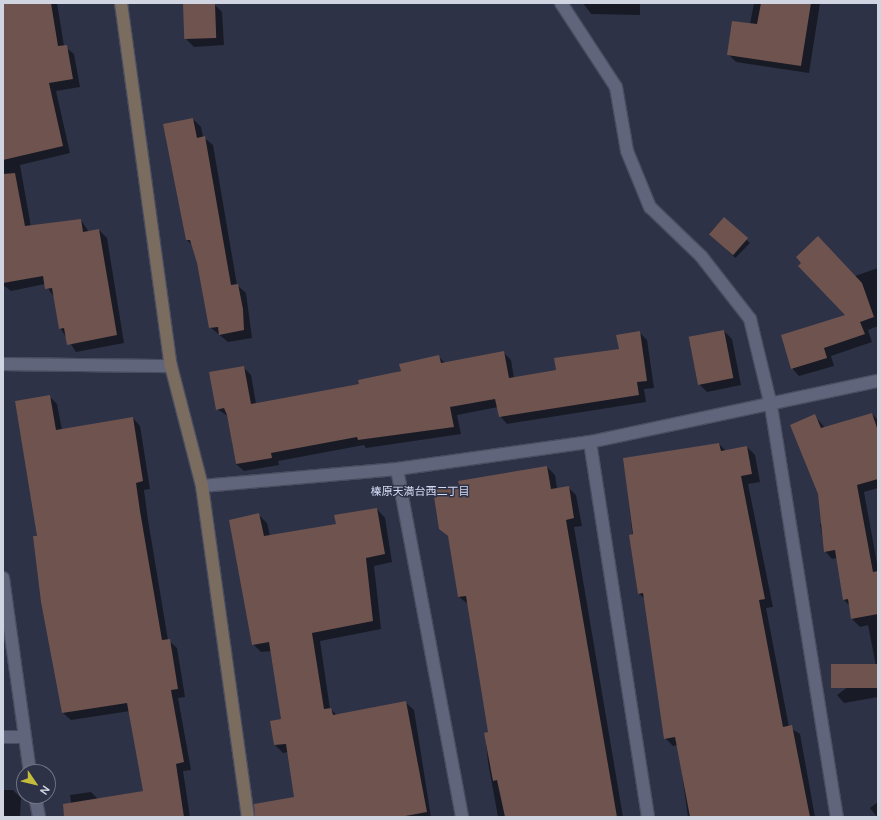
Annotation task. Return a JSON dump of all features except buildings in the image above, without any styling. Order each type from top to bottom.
[{"type":"street","points":[[121,3],[171,366],[202,486],[248,817]]},
{"type":"street","points":[[561,3],[616,86],[627,151],[650,207],[701,256],[750,318],[771,406],[837,817]]},
{"type":"street","points":[[3,364],[171,366]]},
{"type":"street","points":[[202,486],[397,470],[590,442],[771,406],[878,381]]},
{"type":"street","points":[[590,442],[648,817]]},
{"type":"street","points":[[397,470],[462,817]]},
{"type":"street","points":[[3,578],[29,764]]},
{"type":"street","points":[[3,737],[24,737]]},
{"type":"street","points":[[37,804],[39,817]]},
{"type":"district","name":"榛原天満台西二丁目","points":[[420,491]]}]
